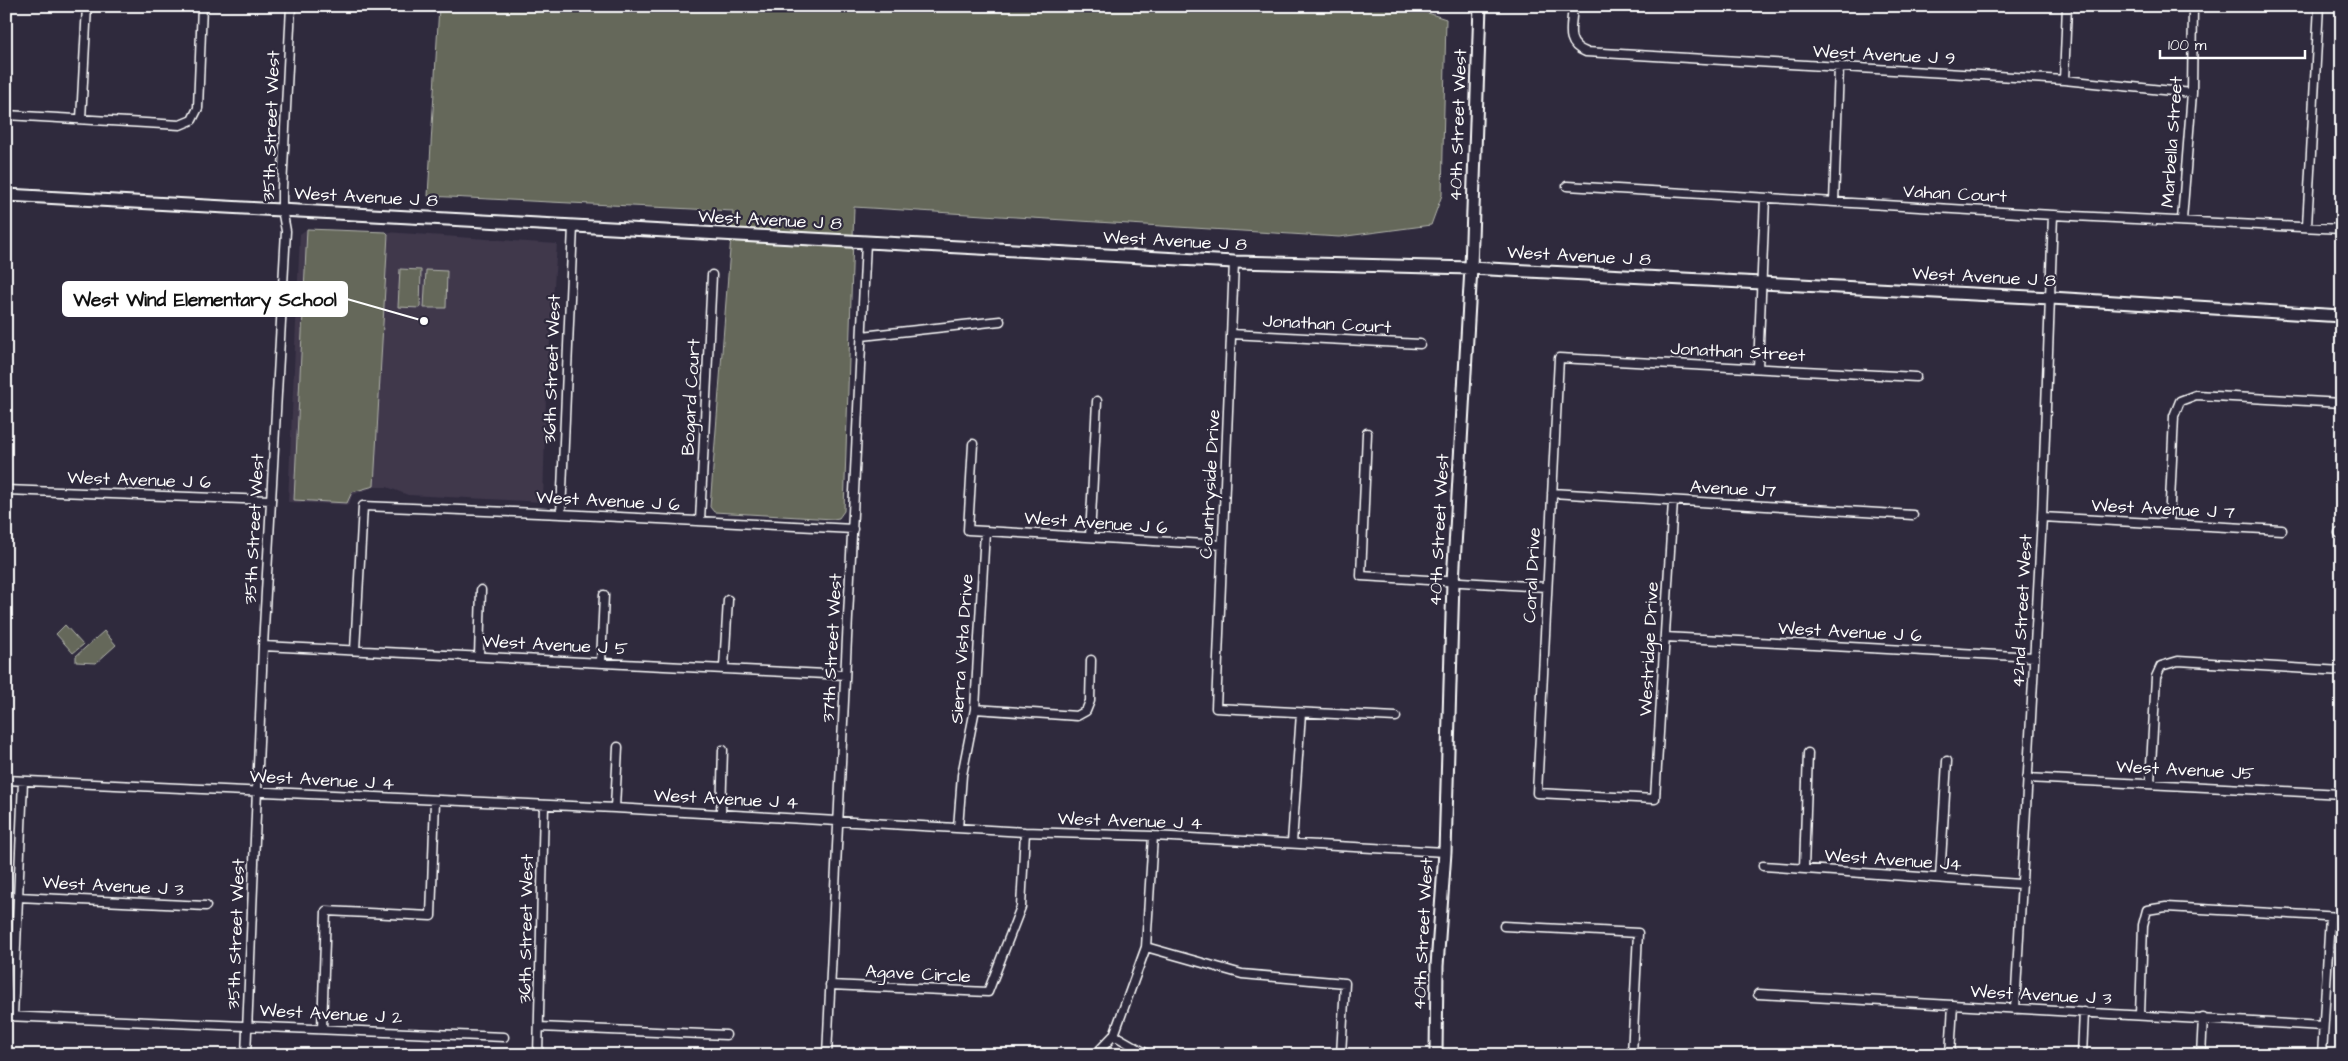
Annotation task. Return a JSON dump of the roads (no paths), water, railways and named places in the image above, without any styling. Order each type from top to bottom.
[{"type":"street","points":[[81,119],[87,6]]},
{"type":"street","points":[[6,115],[180,125],[192,120],[198,108],[202,6]]},
{"type":"street","name":"35th Street West","points":[[246,1055],[263,646],[286,231],[282,209],[291,6]]},
{"type":"street","name":"40th Street West","points":[[1436,1055],[1437,966],[1444,852],[1453,582],[1471,268],[1480,6]]},
{"type":"street","name":"West Avenue J 9","points":[[1572,6],[1571,40],[1576,48],[1586,52],[2064,80],[2192,93]]},
{"type":"street","points":[[2064,80],[2068,6]]},
{"type":"street","name":"Marbella Street","points":[[2182,220],[2192,93],[2193,6]]},
{"type":"street","points":[[2307,226],[2319,6]]},
{"type":"street","points":[[1834,202],[1839,67]]},
{"type":"street","name":"Vahan Court","points":[[1567,186],[2054,215],[2342,229]]},
{"type":"street","name":"West Avenue J 8","points":[[6,195],[1234,262],[1471,268],[1761,282],[2342,316]]},
{"type":"street","points":[[1758,368],[1765,198]]},
{"type":"street","name":"42nd Street West","points":[[2015,1009],[2020,884],[2042,517],[2054,215]]},
{"type":"street","name":"36th Street West","points":[[561,514],[573,226]]},
{"type":"street","name":"37th Street West","points":[[827,1055],[866,242]]},
{"type":"street","name":"Countryside Drive","points":[[1234,262],[1216,708],[1301,713]]},
{"type":"street","name":"Bogard Court","points":[[700,520],[712,275]]},
{"type":"street","points":[[862,336],[1000,321]]},
{"type":"street","name":"Jonathan Court","points":[[1232,334],[1420,344]]},
{"type":"street","name":"Jonathan Street","points":[[1559,358],[1916,377]]},
{"type":"street","name":"Coral Drive","points":[[1559,358],[1537,793],[1655,799]]},
{"type":"street","points":[[2169,524],[2174,416],[2180,401],[2196,395],[2342,403]]},
{"type":"street","points":[[1090,538],[1097,401]]},
{"type":"street","points":[[1367,433],[1361,576],[1546,587]]},
{"type":"street","name":"West Avenue J 6","points":[[973,444],[968,530],[1222,545]]},
{"type":"street","name":"West Avenue J 6","points":[[6,490],[271,500]]},
{"type":"street","name":"Avenue J7","points":[[1552,493],[1913,515]]},
{"type":"street","name":"Westridge Drive","points":[[1655,799],[1673,501]]},
{"type":"street","name":"West Avenue J 6","points":[[355,650],[363,506],[700,520],[852,529]]},
{"type":"street","name":"West Avenue J 7","points":[[2042,517],[2282,530]]},
{"type":"street","name":"Sierra Vista Drive","points":[[958,828],[962,775],[976,709],[985,531]]},
{"type":"street","points":[[479,656],[481,590]]},
{"type":"street","points":[[601,662],[604,595]]},
{"type":"street","points":[[724,667],[728,600]]},
{"type":"street","name":"West Avenue J 6","points":[[1665,637],[2034,657]]},
{"type":"street","name":"West Avenue J 5","points":[[263,646],[724,667],[845,675]]},
{"type":"street","points":[[976,709],[1077,716],[1086,711],[1090,701],[1091,660]]},
{"type":"street","points":[[2150,783],[2156,677],[2161,666],[2178,661],[2342,671]]},
{"type":"street","points":[[1292,843],[1301,713],[1396,717]]},
{"type":"street","points":[[615,808],[618,747]]},
{"type":"street","points":[[721,813],[723,750]]},
{"type":"street","points":[[1804,868],[1808,753]]},
{"type":"street","points":[[1940,878],[1947,761]]},
{"type":"street","name":"West Avenue J5","points":[[2027,778],[2342,794]]},
{"type":"street","name":"West Avenue J 4","points":[[6,780],[721,813],[1025,832],[1153,836],[1444,852]]},
{"type":"street","points":[[10,1016],[23,781]]},
{"type":"street","points":[[322,1029],[326,911],[431,916],[435,800]]},
{"type":"street","name":"36th Street West","points":[[538,1055],[544,805]]},
{"type":"street","name":"Agave Circle","points":[[830,985],[988,992],[1021,908],[1025,832]]},
{"type":"street","points":[[1096,1055],[1114,1035],[1146,947],[1153,836]]},
{"type":"street","name":"West Avenue J4","points":[[1763,866],[2020,884]]},
{"type":"street","name":"West Avenue J 3","points":[[18,896],[206,906]]},
{"type":"street","points":[[2140,1015],[2143,925],[2147,910],[2166,907],[2342,917]]},
{"type":"street","points":[[2322,1055],[2330,917]]},
{"type":"street","points":[[1504,926],[1638,933],[1632,1055]]},
{"type":"street","points":[[1146,947],[1242,974],[1345,983],[1341,1055]]},
{"type":"street","name":"West Avenue J 3","points":[[1758,994],[2324,1026]]},
{"type":"street","points":[[1950,1055],[1953,1005]]},
{"type":"street","points":[[2082,1055],[2084,1012]]},
{"type":"street","name":"West Avenue J 2","points":[[10,1016],[504,1037]]},
{"type":"street","points":[[2200,1055],[2202,1018]]},
{"type":"street","points":[[539,1026],[726,1035]]},
{"type":"street","points":[[1114,1035],[1149,1055]]},
{"type":"place","name":"West Wind Elementary School","points":[[424,321]]}]
